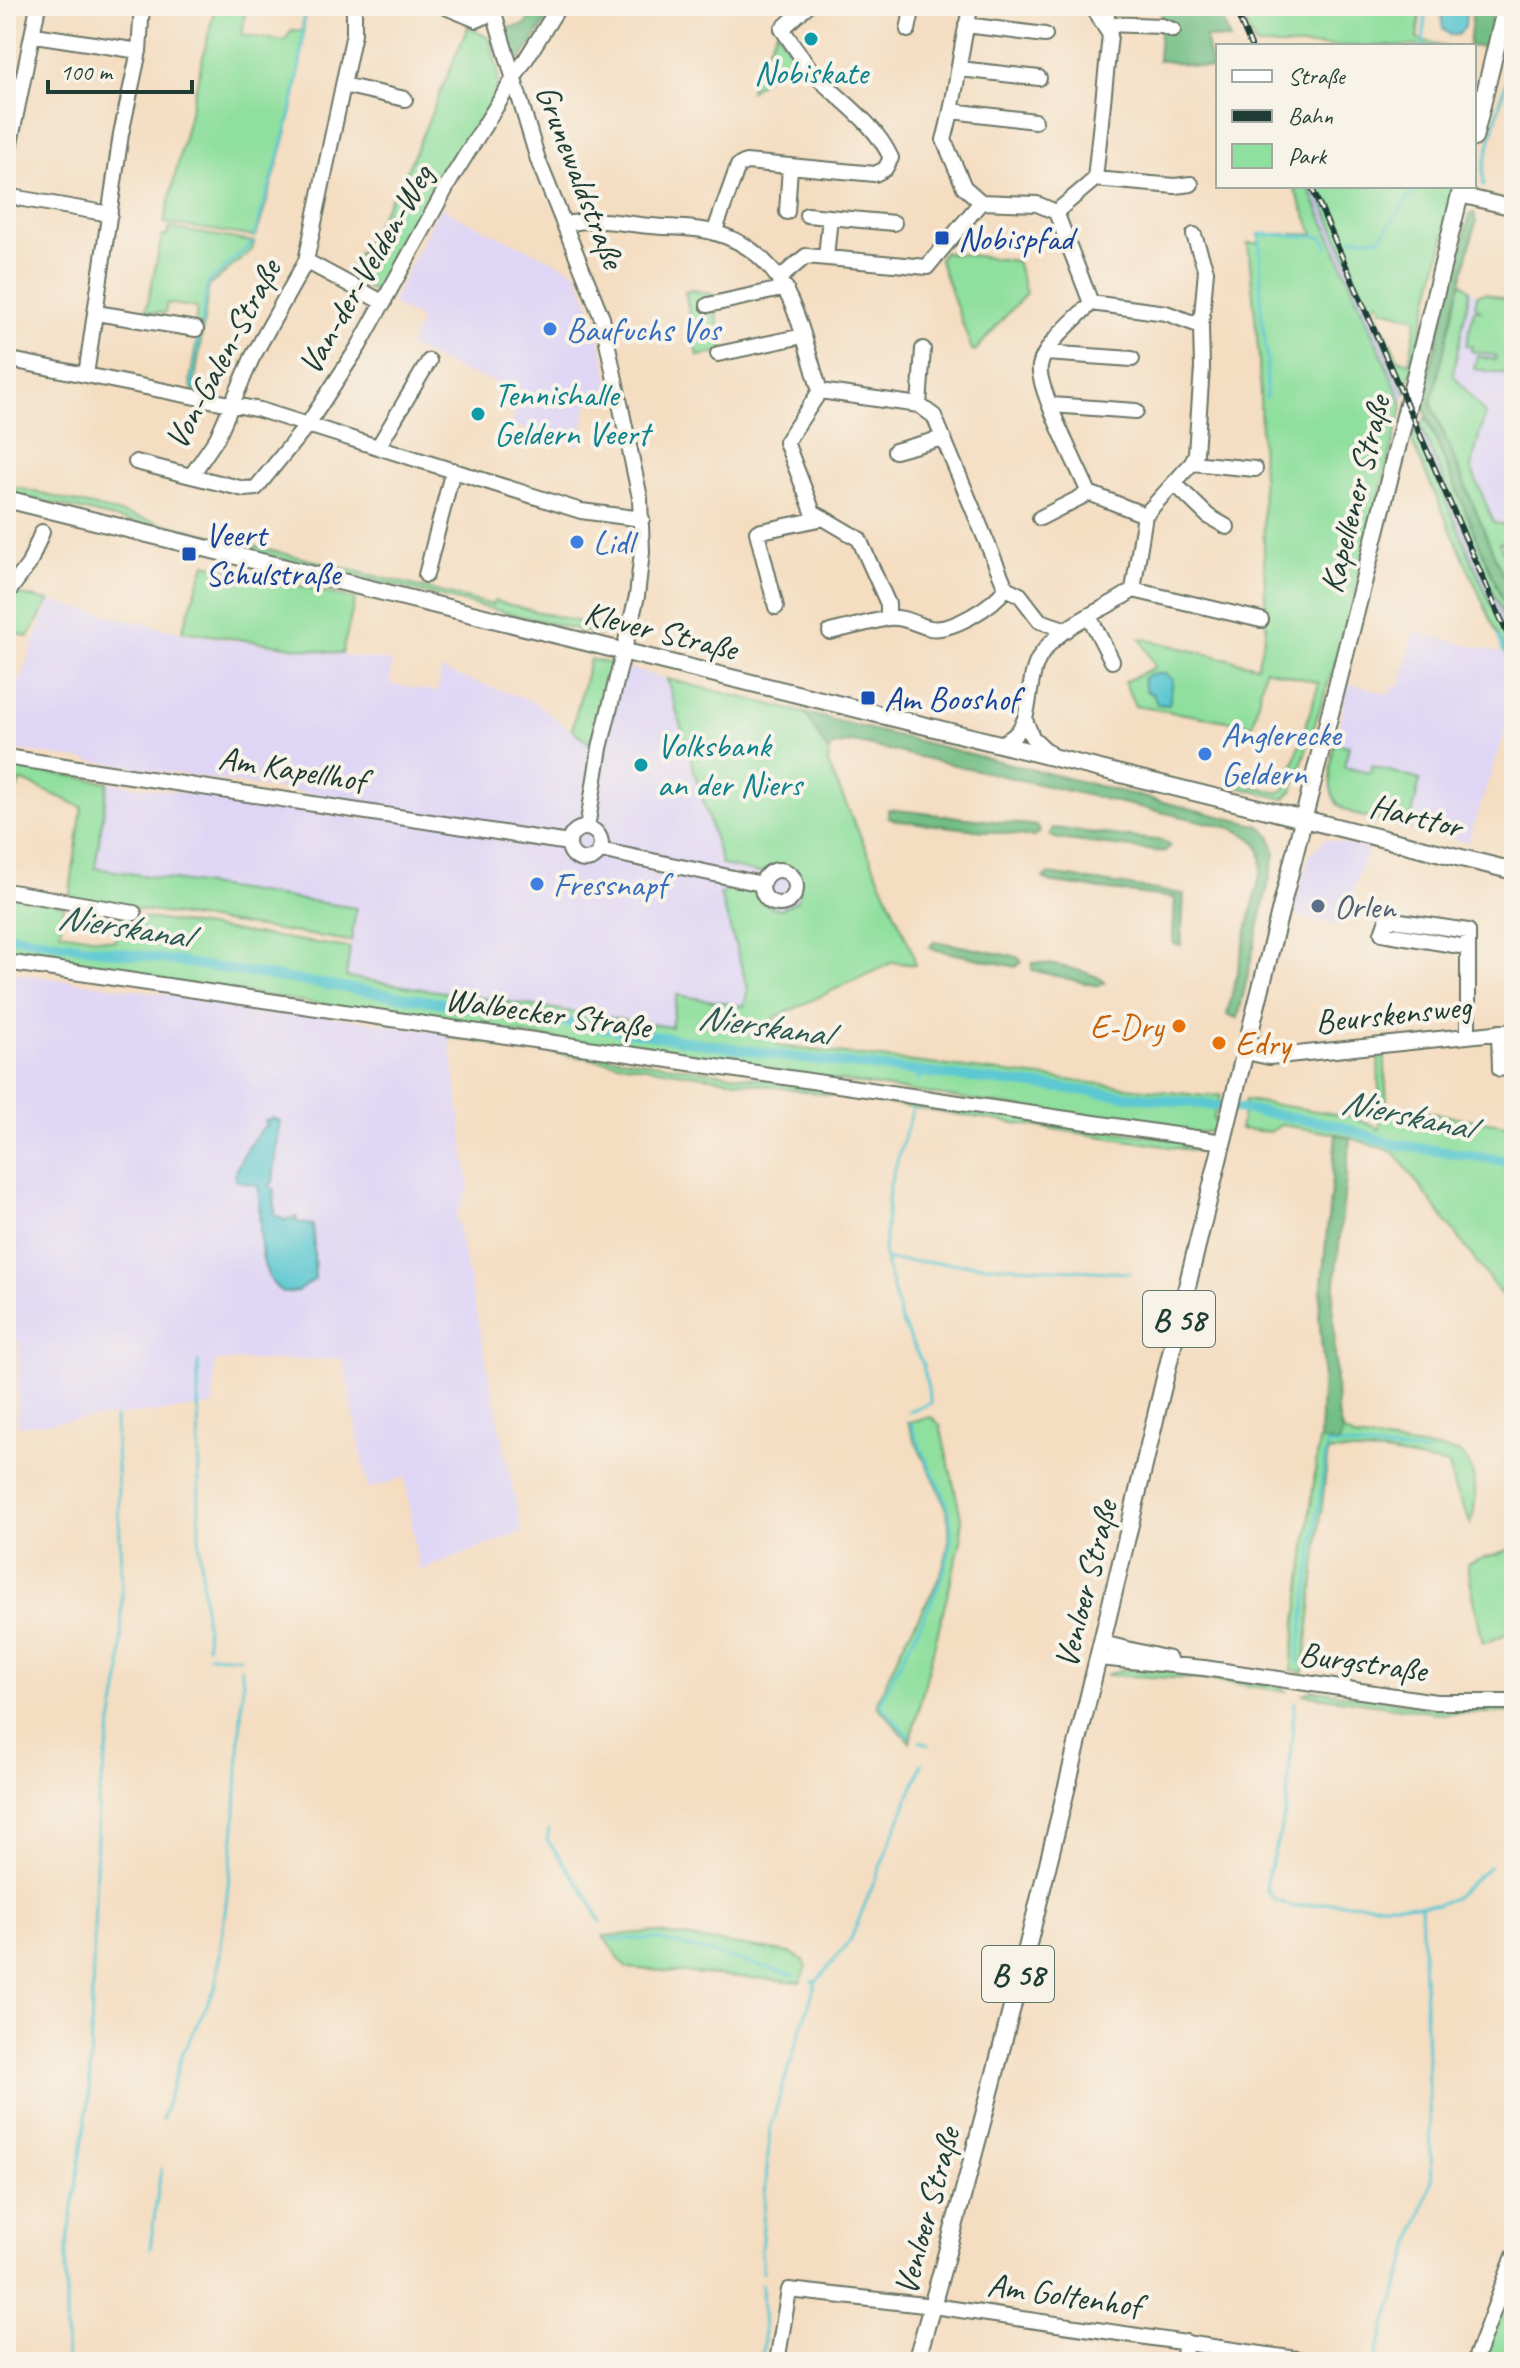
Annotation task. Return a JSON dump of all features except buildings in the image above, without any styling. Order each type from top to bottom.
[{"type":"main road","points":[[1476,130],[1506,6]]},
{"type":"main road","name":"Kapellener Straße","points":[[1303,817],[1461,190]]},
{"type":"main road","name":"Klever Straße","points":[[6,499],[1303,817]]},
{"type":"main road","name":"Harttor","points":[[1303,817],[1514,871]]},
{"type":"main road","name":"Venloer Straße","points":[[916,2362],[933,2306],[1100,1650],[1303,817]]},
{"type":"street","points":[[6,163],[35,35],[38,6]]},
{"type":"street","points":[[86,375],[121,134],[139,51],[142,6]]},
{"type":"street","name":"Von-Galen-Straße","points":[[191,476],[217,438],[306,261],[354,33],[354,6]]},
{"type":"street","points":[[443,6],[477,20],[493,9]]},
{"type":"street","name":"Van-der-Velden-Weg","points":[[261,484],[308,424],[384,303],[451,179],[559,6]]},
{"type":"street","points":[[714,233],[738,166],[746,162],[875,174],[885,169],[891,158],[883,143],[846,101],[814,74],[782,29],[807,6]]},
{"type":"street","points":[[908,30],[913,6]]},
{"type":"street","points":[[971,6],[944,140],[964,187],[981,202],[1037,204],[1056,212],[1091,303]]},
{"type":"street","points":[[1056,212],[1095,179],[1110,35],[1106,24],[1092,6]]},
{"type":"street","points":[[1106,24],[1108,6]]},
{"type":"street","name":"Grunewaldstraße","points":[[493,9],[538,160],[606,333],[637,474],[642,519],[641,569],[624,651]]},
{"type":"street","points":[[1106,24],[1162,26],[1173,30]]},
{"type":"street","points":[[966,25],[1045,35]]},
{"type":"street","points":[[35,35],[139,51]]},
{"type":"street","points":[[960,69],[1039,78]]},
{"type":"street","points":[[343,85],[405,99]]},
{"type":"street","points":[[952,111],[1035,121]]},
{"type":"street","points":[[787,212],[790,167]]},
{"type":"street","points":[[1095,179],[1175,186],[1191,184]]},
{"type":"street","points":[[1461,190],[1514,208]]},
{"type":"street","points":[[6,196],[110,214]]},
{"type":"street","points":[[708,305],[784,283],[806,256],[927,267],[981,202]]},
{"type":"street","points":[[807,215],[894,223]]},
{"type":"street","points":[[826,257],[830,217]]},
{"type":"street","points":[[565,225],[590,221],[714,233],[752,250],[784,283],[820,391]]},
{"type":"street","points":[[1133,590],[1145,515],[1192,463],[1198,444],[1201,326],[1206,271],[1194,235]]},
{"type":"street","name":"Von-Galen-Straße","points":[[306,261],[384,303]]},
{"type":"street","points":[[1091,303],[1166,313],[1201,326]]},
{"type":"street","points":[[1091,303],[1046,353],[1040,366],[1041,376],[1089,493],[1145,515]]},
{"type":"street","points":[[96,313],[196,329]]},
{"type":"street","points":[[718,354],[803,336]]},
{"type":"street","points":[[919,405],[923,349]]},
{"type":"street","points":[[1046,353],[1132,359]]},
{"type":"street","points":[[6,359],[232,404],[308,424],[581,511],[642,519]]},
{"type":"street","points":[[378,447],[429,361]]},
{"type":"street","points":[[820,391],[919,405],[934,416],[1006,588],[1020,595],[1040,621],[1045,649]]},
{"type":"street","points":[[820,391],[786,442],[813,512],[859,539],[888,604],[888,618]]},
{"type":"street","points":[[1051,405],[1136,411]]},
{"type":"street","points":[[895,451],[943,438]]},
{"type":"street","name":"Von-Galen-Straße","points":[[136,462],[244,489],[261,484]]},
{"type":"street","points":[[1192,463],[1255,469]]},
{"type":"street","points":[[426,575],[453,470]]},
{"type":"street","points":[[1175,484],[1208,516],[1227,527]]},
{"type":"street","points":[[1040,518],[1089,493]]},
{"type":"street","points":[[776,607],[757,532],[824,518]]},
{"type":"street","points":[[6,595],[29,564],[42,532]]},
{"type":"street","points":[[830,632],[897,617],[942,629],[977,614],[998,599],[1006,588]]},
{"type":"street","points":[[998,744],[1014,738],[1025,720],[1033,674],[1045,649],[1067,630],[1133,590],[1261,620]]},
{"type":"street","points":[[1089,616],[1112,661]]},
{"type":"street","points":[[1040,621],[1067,630]]},
{"type":"street","points":[[587,828],[600,748],[624,651]]},
{"type":"street","points":[[1025,720],[1035,741],[1054,757]]},
{"type":"street","name":"Am Kapellhof","points":[[6,757],[569,843],[572,853],[581,859],[592,858],[600,850],[762,884]]},
{"type":"street","points":[[569,843],[575,831],[587,828]]},
{"type":"street","points":[[587,828],[600,838],[600,850]]},
{"type":"street","points":[[6,891],[134,913]]},
{"type":"street","points":[[1466,947],[1382,933],[1387,919],[1468,931],[1468,1035]]},
{"type":"street","name":"Walbecker Straße","points":[[6,962],[1223,1142]]},
{"type":"street","name":"Beurskensweg","points":[[1246,1052],[1269,1057],[1507,1031],[1500,1069]]},
{"type":"street","name":"Burgstraße","points":[[1100,1650],[1436,1702],[1514,1702]]},
{"type":"street","points":[[1474,2362],[1514,2256]]},
{"type":"street","name":"Am Goltenhof","points":[[777,2362],[789,2290],[933,2306],[1317,2362]]},
{"type":"street","points":[[1183,2362],[1186,2342]]},
{"type":"shaded area","points":[[1309,188],[1317,188],[1406,393],[1403,404]]},
{"type":"shaded area","points":[[440,206],[577,272],[596,323],[614,403],[588,400],[580,446],[511,425],[521,390],[462,372],[409,346],[421,320],[391,304]]},
{"type":"shaded area","points":[[1461,281],[1477,295],[1485,293],[1514,302],[1507,350],[1514,360],[1514,579],[1431,403]]},
{"type":"shaded area","points":[[1420,425],[1514,640],[1514,657],[1415,430]]},
{"type":"shaded area","points":[[49,601],[183,633],[392,662],[390,684],[437,692],[441,670],[534,702],[592,746],[621,666],[667,679],[722,865],[759,873],[778,865],[790,867],[801,882],[800,896],[795,903],[781,909],[769,906],[754,890],[721,894],[748,989],[744,1006],[677,995],[672,1027],[345,976],[355,908],[95,868],[108,782],[368,820],[371,803],[6,748],[6,720]]},
{"type":"shaded area","points":[[1414,632],[1507,654],[1514,672],[1514,732],[1505,731],[1468,843],[1344,811],[1333,800],[1329,787],[1347,683],[1390,694],[1393,685],[1400,687]]},
{"type":"shaded area","points":[[1325,839],[1368,849],[1341,926],[1306,919],[1292,911],[1310,854]]},
{"type":"shaded area","points":[[6,972],[449,1033],[469,1187],[456,1216],[522,1532],[419,1571],[405,1477],[368,1489],[343,1359],[215,1361],[213,1406],[17,1426],[19,1341],[6,1340]]},
{"type":"green space","points":[[215,6],[246,6],[242,35],[284,41],[292,30],[302,31],[304,6],[303,36],[295,94],[256,237],[164,223]]},
{"type":"green space","points":[[537,6],[556,6],[519,62],[514,63],[504,28],[525,25]]},
{"type":"green space","points":[[1162,6],[1218,6],[1230,40],[1205,37],[1212,69],[1158,60]]},
{"type":"green space","points":[[1238,6],[1421,6],[1417,39],[1438,44],[1255,44]]},
{"type":"green space","points":[[1473,6],[1493,6],[1488,47],[1469,44]]},
{"type":"green space","points":[[468,27],[489,38],[498,71],[498,85],[492,102],[387,284],[377,292],[345,278],[409,166]]},
{"type":"green space","points":[[777,30],[793,55],[750,91],[751,85]]},
{"type":"green space","points":[[1294,188],[1309,188],[1403,404],[1341,645],[1293,790],[1284,799],[1233,786],[1234,781],[1279,793],[1286,788],[1319,683],[1265,669],[1253,725],[1135,706],[1124,682],[1155,667],[1140,638],[1257,666],[1266,630],[1259,358],[1248,243],[1259,243],[1259,234],[1314,234]]},
{"type":"green space","points":[[1317,188],[1457,188],[1406,393]],"holes":[[[1379,301],[1382,309],[1417,318],[1409,363],[1398,359],[1373,305]]]},
{"type":"green space","points":[[1474,213],[1476,222],[1431,403],[1503,576],[1514,579],[1511,622],[1421,402],[1470,214]]},
{"type":"green space","points":[[169,228],[254,242],[252,250],[209,286],[195,381],[197,387],[215,391],[213,395],[193,391],[190,380],[199,327],[195,326],[197,308],[167,303],[165,313],[146,311],[162,236],[167,236]]},
{"type":"green space","points":[[944,252],[1016,261],[1026,293],[975,351],[972,350],[939,259]]},
{"type":"green space","points":[[1461,281],[1470,290],[1453,374],[1485,414],[1471,468],[1494,523],[1512,526],[1512,541],[1499,543],[1508,565],[1514,566],[1514,579],[1503,577],[1431,403]]},
{"type":"green space","points":[[693,290],[712,294],[724,351],[698,356],[685,292]]},
{"type":"green space","points":[[1485,293],[1514,302],[1507,350],[1514,360],[1514,375],[1474,369],[1477,356],[1495,360],[1496,356],[1471,351],[1472,346],[1466,345],[1474,310],[1480,310],[1475,306],[1477,295]]},
{"type":"green space","points":[[1426,418],[1511,620],[1514,612],[1514,640],[1420,425]]},
{"type":"green space","points":[[1415,430],[1514,657],[1514,672],[1411,440]]},
{"type":"green space","points":[[6,485],[493,605],[494,601],[612,630],[599,635],[6,492]]},
{"type":"green space","points":[[205,564],[355,599],[342,654],[182,631]]},
{"type":"green space","points":[[13,593],[49,601],[28,637],[6,629],[6,601]]},
{"type":"green space","points":[[590,659],[621,666],[598,758],[592,746],[572,729]]},
{"type":"green space","points":[[667,679],[805,713],[829,753],[828,764],[913,953],[915,965],[893,962],[774,1018],[777,1046],[1204,1096],[1221,1095],[1213,1119],[1217,1121],[1213,1131],[1194,1133],[6,958],[6,894],[64,905],[60,932],[115,941],[119,914],[350,948],[346,977],[671,1027],[677,995],[744,1006],[748,989],[720,894],[728,891],[726,883],[754,890],[769,906],[781,909],[798,900],[801,882],[795,871],[783,865],[759,873],[722,865]]},
{"type":"green space","points":[[805,713],[1260,826],[1271,837],[1275,854],[1238,1018],[1227,1015],[1262,862],[1259,848],[1246,835],[1231,828],[854,742],[832,746],[829,753]]},
{"type":"green space","points":[[1334,743],[1349,746],[1344,767],[1370,773],[1372,766],[1420,780],[1409,828],[1353,814],[1342,808],[1331,786]]},
{"type":"green space","points":[[6,766],[108,782],[95,868],[356,908],[351,941],[69,899],[82,807],[21,780],[16,791],[6,787]]},
{"type":"green space","points":[[888,809],[1037,826],[1040,832],[1034,837],[895,820],[888,817]]},
{"type":"green space","points":[[1053,828],[1164,841],[1170,847],[1164,852],[1058,839],[1049,835]]},
{"type":"green space","points":[[1049,874],[1184,894],[1181,945],[1174,944],[1173,939],[1175,898],[1053,883],[1043,878]]},
{"type":"green space","points":[[934,941],[1017,957],[1022,962],[1016,967],[937,950],[930,947]]},
{"type":"green space","points":[[1032,963],[1072,968],[1105,983],[1098,986],[1032,970]]},
{"type":"green space","points":[[449,1033],[1194,1143],[1203,1146],[1204,1152],[448,1037]]},
{"type":"green space","points":[[1384,1046],[1387,1106],[1514,1126],[1514,1312],[1394,1152],[1338,1134],[1281,1125],[1270,1132],[1240,1129],[1245,1100],[1349,1116],[1380,1129],[1378,1048]]},
{"type":"green space","points":[[1336,1134],[1350,1138],[1333,1303],[1337,1410],[1342,1431],[1339,1444],[1320,1440],[1323,1360],[1319,1316]]},
{"type":"green space","points":[[931,1417],[940,1425],[962,1521],[961,1541],[910,1742],[878,1707],[877,1702],[938,1579],[948,1546],[947,1513],[908,1422]]},
{"type":"green space","points":[[1342,1431],[1356,1438],[1458,1452],[1470,1466],[1473,1476],[1473,1515],[1471,1524],[1454,1488],[1449,1465],[1385,1453],[1328,1451],[1304,1672],[1291,1670],[1319,1440],[1339,1444]]},
{"type":"green space","points":[[1514,1548],[1514,1630],[1483,1644],[1467,1564]]},
{"type":"green space","points":[[1123,1669],[1202,1673],[1279,1685],[1286,1691],[1199,1679],[1106,1675]]},
{"type":"green space","points":[[1314,1690],[1444,1709],[1514,1707],[1514,1712],[1444,1714],[1304,1694]]},
{"type":"green space","points":[[651,1932],[791,1953],[803,1960],[806,1969],[801,1982],[626,1968],[603,1936]]},
{"type":"green space","points":[[1514,2274],[1514,2330],[1503,2362],[1482,2362]]},
{"type":"water","points":[[1441,6],[1466,6],[1465,27],[1458,35],[1450,35],[1443,29]]},
{"type":"water","points":[[1150,674],[1166,674],[1173,680],[1169,705],[1157,704],[1153,694],[1146,691],[1143,679]]},
{"type":"water","points":[[273,1118],[280,1121],[273,1182],[269,1186],[274,1190],[275,1215],[284,1220],[296,1217],[297,1222],[313,1225],[315,1279],[298,1291],[283,1293],[273,1283],[263,1258],[258,1186],[235,1180],[246,1151],[266,1126],[265,1121]]},
{"type":"waterway","points":[[254,236],[295,94],[303,35],[303,6]]},
{"type":"waterway","points":[[1423,44],[1426,6]]},
{"type":"waterway","points":[[1484,186],[1483,170],[1514,49]]},
{"type":"waterway","points":[[1352,238],[1380,238],[1410,196],[1411,188]]},
{"type":"waterway","points":[[1266,397],[1267,358],[1261,311],[1260,234],[1323,237],[1328,247]]},
{"type":"waterway","points":[[212,392],[196,389],[192,380],[208,283],[252,243]]},
{"type":"waterway","points":[[1498,637],[1503,651]]},
{"type":"waterway","name":"Nierskanal","points":[[6,935],[797,1058],[1244,1109],[1336,1125],[1392,1144],[1514,1162]]},
{"type":"waterway","points":[[918,1081],[919,1073]]},
{"type":"waterway","points":[[909,1411],[931,1403],[923,1365],[901,1321],[884,1253],[889,1188],[914,1105]]},
{"type":"waterway","points":[[887,1260],[1130,1273]]},
{"type":"waterway","points":[[198,1362],[199,1537],[207,1646]]},
{"type":"waterway","points":[[66,2362],[66,2255],[89,2099],[98,1801],[121,1674],[122,1591],[115,1418]]},
{"type":"waterway","points":[[909,1736],[880,1705],[939,1584],[951,1536],[946,1501],[911,1423]]},
{"type":"waterway","points":[[1298,1663],[1327,1444],[1427,1453]]},
{"type":"waterway","points":[[208,1655],[240,1657]]},
{"type":"waterway","points":[[162,2120],[183,2052],[216,1987],[235,1828],[243,1681],[241,1668]]},
{"type":"waterway","points":[[1295,1702],[1286,1811],[1266,1881],[1267,1891],[1275,1900],[1294,1907],[1327,1903],[1437,1905],[1453,1898],[1490,1866]]},
{"type":"waterway","points":[[920,1741],[929,1745]]},
{"type":"waterway","points":[[812,1981],[816,1982],[850,1941],[922,1764]]},
{"type":"waterway","points":[[549,1830],[547,1840],[585,1892],[601,1922]]},
{"type":"waterway","points":[[1374,2362],[1432,2180],[1421,1906]]},
{"type":"waterway","points":[[610,1939],[657,1939],[794,1975]]},
{"type":"waterway","points":[[763,2272],[761,2252],[770,2128],[816,1982]]},
{"type":"waterway","points":[[150,2248],[161,2169]]},
{"type":"waterway","points":[[761,2362],[764,2342],[762,2284]]},
{"type":"railway","points":[[1234,6],[1250,44]]},
{"type":"railway","points":[[1312,188],[1514,649]]},
{"type":"place","name":"Nobiskate","points":[[811,39]]},
{"type":"place","name":"Nobispfad","points":[[942,238]]},
{"type":"place","name":"Baufuchs Vos","points":[[550,329]]},
{"type":"place","name":"Tennishalle Geldern Veert","points":[[478,414]]},
{"type":"place","name":"Lidl","points":[[577,542]]},
{"type":"place","name":"Veert Schulstraße","points":[[189,554]]},
{"type":"place","name":"Am Booshof","points":[[868,698]]},
{"type":"place","name":"Anglerecke Geldern","points":[[1205,754]]},
{"type":"place","name":"Volksbank an der Niers","points":[[641,765]]},
{"type":"place","name":"Fressnapf","points":[[537,884]]},
{"type":"place","name":"Orlen","points":[[1318,906]]},
{"type":"place","name":"E-Dry","points":[[1179,1026]]},
{"type":"place","name":"Edry","points":[[1219,1043]]}]
